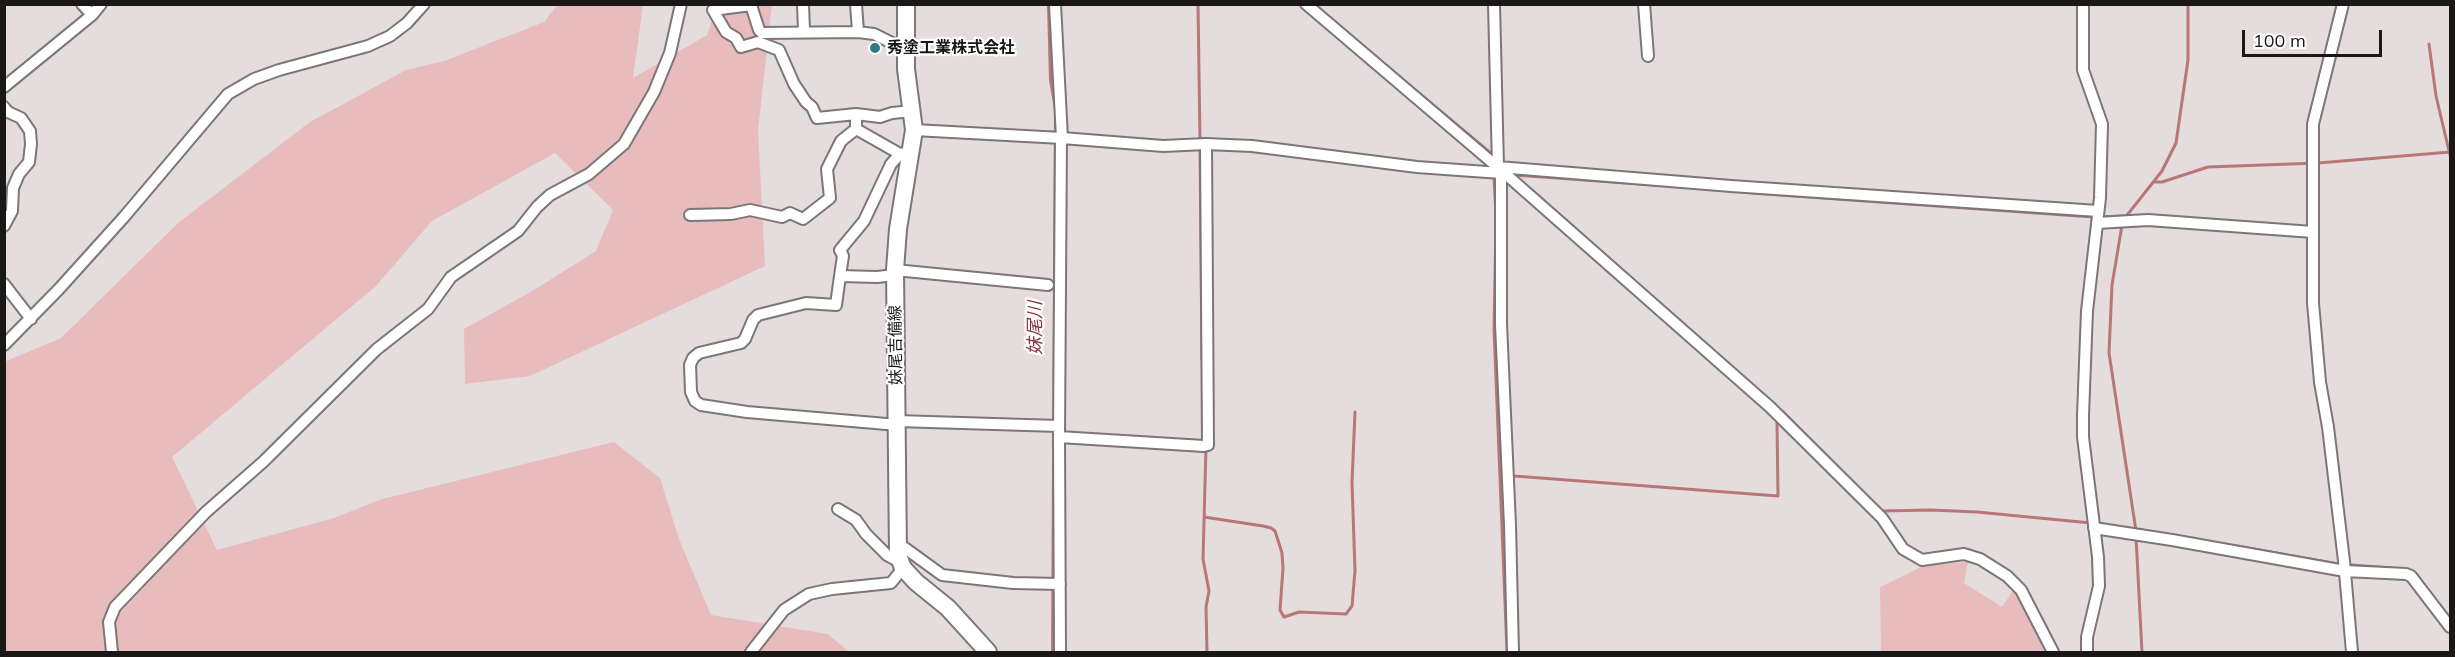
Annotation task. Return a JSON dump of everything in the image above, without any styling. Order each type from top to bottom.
[{"type":"main road","name":"妹尾吉備線","points":[[902,565],[898,543],[895,272],[906,153],[914,130],[906,69],[906,4]]},
{"type":"main road","points":[[902,565],[916,582],[948,608],[985,652]]},
{"type":"street","points":[[4,87],[87,10],[100,4]]},
{"type":"street","points":[[4,345],[31,319],[124,217],[228,94],[254,79],[368,46],[390,36],[424,4]]},
{"type":"street","points":[[112,652],[109,622],[115,607],[206,512],[263,462],[377,350],[428,309],[452,276],[518,231],[550,195],[589,174],[624,144],[654,92],[670,53],[681,4]]},
{"type":"street","points":[[803,4],[804,32]]},
{"type":"street","points":[[856,4],[858,32]]},
{"type":"street","points":[[1055,4],[1058,138],[1057,584],[1060,652]]},
{"type":"street","points":[[1306,4],[1500,170],[1770,407],[1882,518],[1903,549],[1922,560],[1964,554],[1980,559],[2007,576],[2021,590],[2053,652]]},
{"type":"street","points":[[1494,4],[1500,170],[1501,324],[1510,525],[1512,652]]},
{"type":"street","points":[[1644,4],[1648,56]]},
{"type":"street","points":[[2084,4],[2083,70],[2102,124],[2098,217],[2087,311],[2083,415],[2099,586],[2087,637],[2087,652]]},
{"type":"street","points":[[2343,4],[2313,124],[2311,163],[2313,303],[2320,382],[2328,427],[2352,652]]},
{"type":"street","points":[[906,50],[874,34],[858,32],[762,33],[759,30],[752,5],[713,10],[726,32],[736,38],[741,47],[759,42],[779,50],[794,84],[812,107],[817,118],[856,114],[880,117],[913,111]]},
{"type":"street","points":[[4,107],[8,112],[21,118],[30,131],[31,144],[29,162],[16,181],[12,211],[4,226]]},
{"type":"street","points":[[856,114],[856,129]]},
{"type":"street","points":[[856,129],[906,153],[891,164],[864,220],[840,250],[843,256],[837,305],[806,303],[758,315],[741,343],[699,353],[690,365],[691,392],[695,401],[701,405],[747,412],[897,423],[1056,429],[1205,446],[1202,145]]},
{"type":"street","points":[[690,215],[731,214],[750,210],[782,218],[790,213],[803,219],[830,198],[827,169],[841,141],[856,129]]},
{"type":"street","points":[[914,130],[1163,146],[1268,147],[1417,167],[1500,170],[1731,186],[2123,220],[2313,232]]},
{"type":"street","points":[[840,276],[877,277],[895,272],[1048,285]]},
{"type":"street","points":[[4,284],[31,319]]},
{"type":"street","points":[[750,652],[784,610],[809,594],[832,589],[891,583],[902,565],[887,555],[856,520],[838,509]]},
{"type":"street","points":[[2094,525],[2136,534],[2406,574],[2411,576],[2451,627]]},
{"type":"street","points":[[898,543],[942,575],[1013,583],[1057,584]]},
{"type":"shaded area","points":[[557,5],[643,5],[633,78],[707,35],[717,5],[772,5],[758,130],[765,266],[530,376],[465,384],[464,329],[534,290],[596,251],[613,210],[555,153],[432,221],[376,286],[172,457],[217,550],[334,518],[382,499],[614,442],[660,478],[679,539],[711,615],[828,634],[849,652],[5,652],[4,362],[61,338],[178,223],[310,122],[406,70],[444,61],[544,22]]},
{"type":"shaded area","name":"妹尾川","points":[[1047,5],[1053,5],[1059,100],[1057,652],[1051,652],[1054,109],[1049,80]]},
{"type":"shaded area","points":[[1968,562],[1964,583],[2002,607],[2014,589],[2049,652],[1881,652],[1880,587],[1923,566]]},
{"type":"waterway","points":[[1198,4],[1200,141]]},
{"type":"waterway","points":[[2124,219],[2162,171],[2176,143],[2188,60],[2188,4]]},
{"type":"waterway","points":[[2429,44],[2436,96],[2450,155]]},
{"type":"waterway","points":[[1390,69],[1493,155]]},
{"type":"waterway","points":[[1200,147],[1202,360]]},
{"type":"waterway","points":[[2153,182],[2162,182],[2208,167],[2318,163],[2450,152]]},
{"type":"waterway","points":[[1514,175],[1683,187]]},
{"type":"waterway","points":[[1494,178],[1496,215]]},
{"type":"waterway","points":[[1533,191],[1783,412],[1882,511],[1977,512],[2091,523]]},
{"type":"waterway","points":[[1752,193],[2093,217],[2125,216]]},
{"type":"waterway","points":[[1496,225],[1494,329],[1507,652]]},
{"type":"waterway","points":[[2122,225],[2112,285],[2109,353],[2136,531]]},
{"type":"waterway","points":[[1204,517],[1263,526],[1275,531],[1282,553],[1280,610],[1284,617],[1299,612],[1346,614],[1352,606],[1355,571],[1352,482],[1355,412]]},
{"type":"waterway","points":[[1514,476],[1778,496],[1777,422]]},
{"type":"waterway","points":[[1206,447],[1203,559],[1209,591],[1206,607],[1207,652]]},
{"type":"waterway","points":[[2128,528],[2148,531]]},
{"type":"waterway","points":[[2136,537],[2142,652]]},
{"type":"waterway","points":[[2237,546],[2338,564],[2391,568]]},
{"type":"place","name":"秀塗工業株式会社","points":[[875,48]]}]
